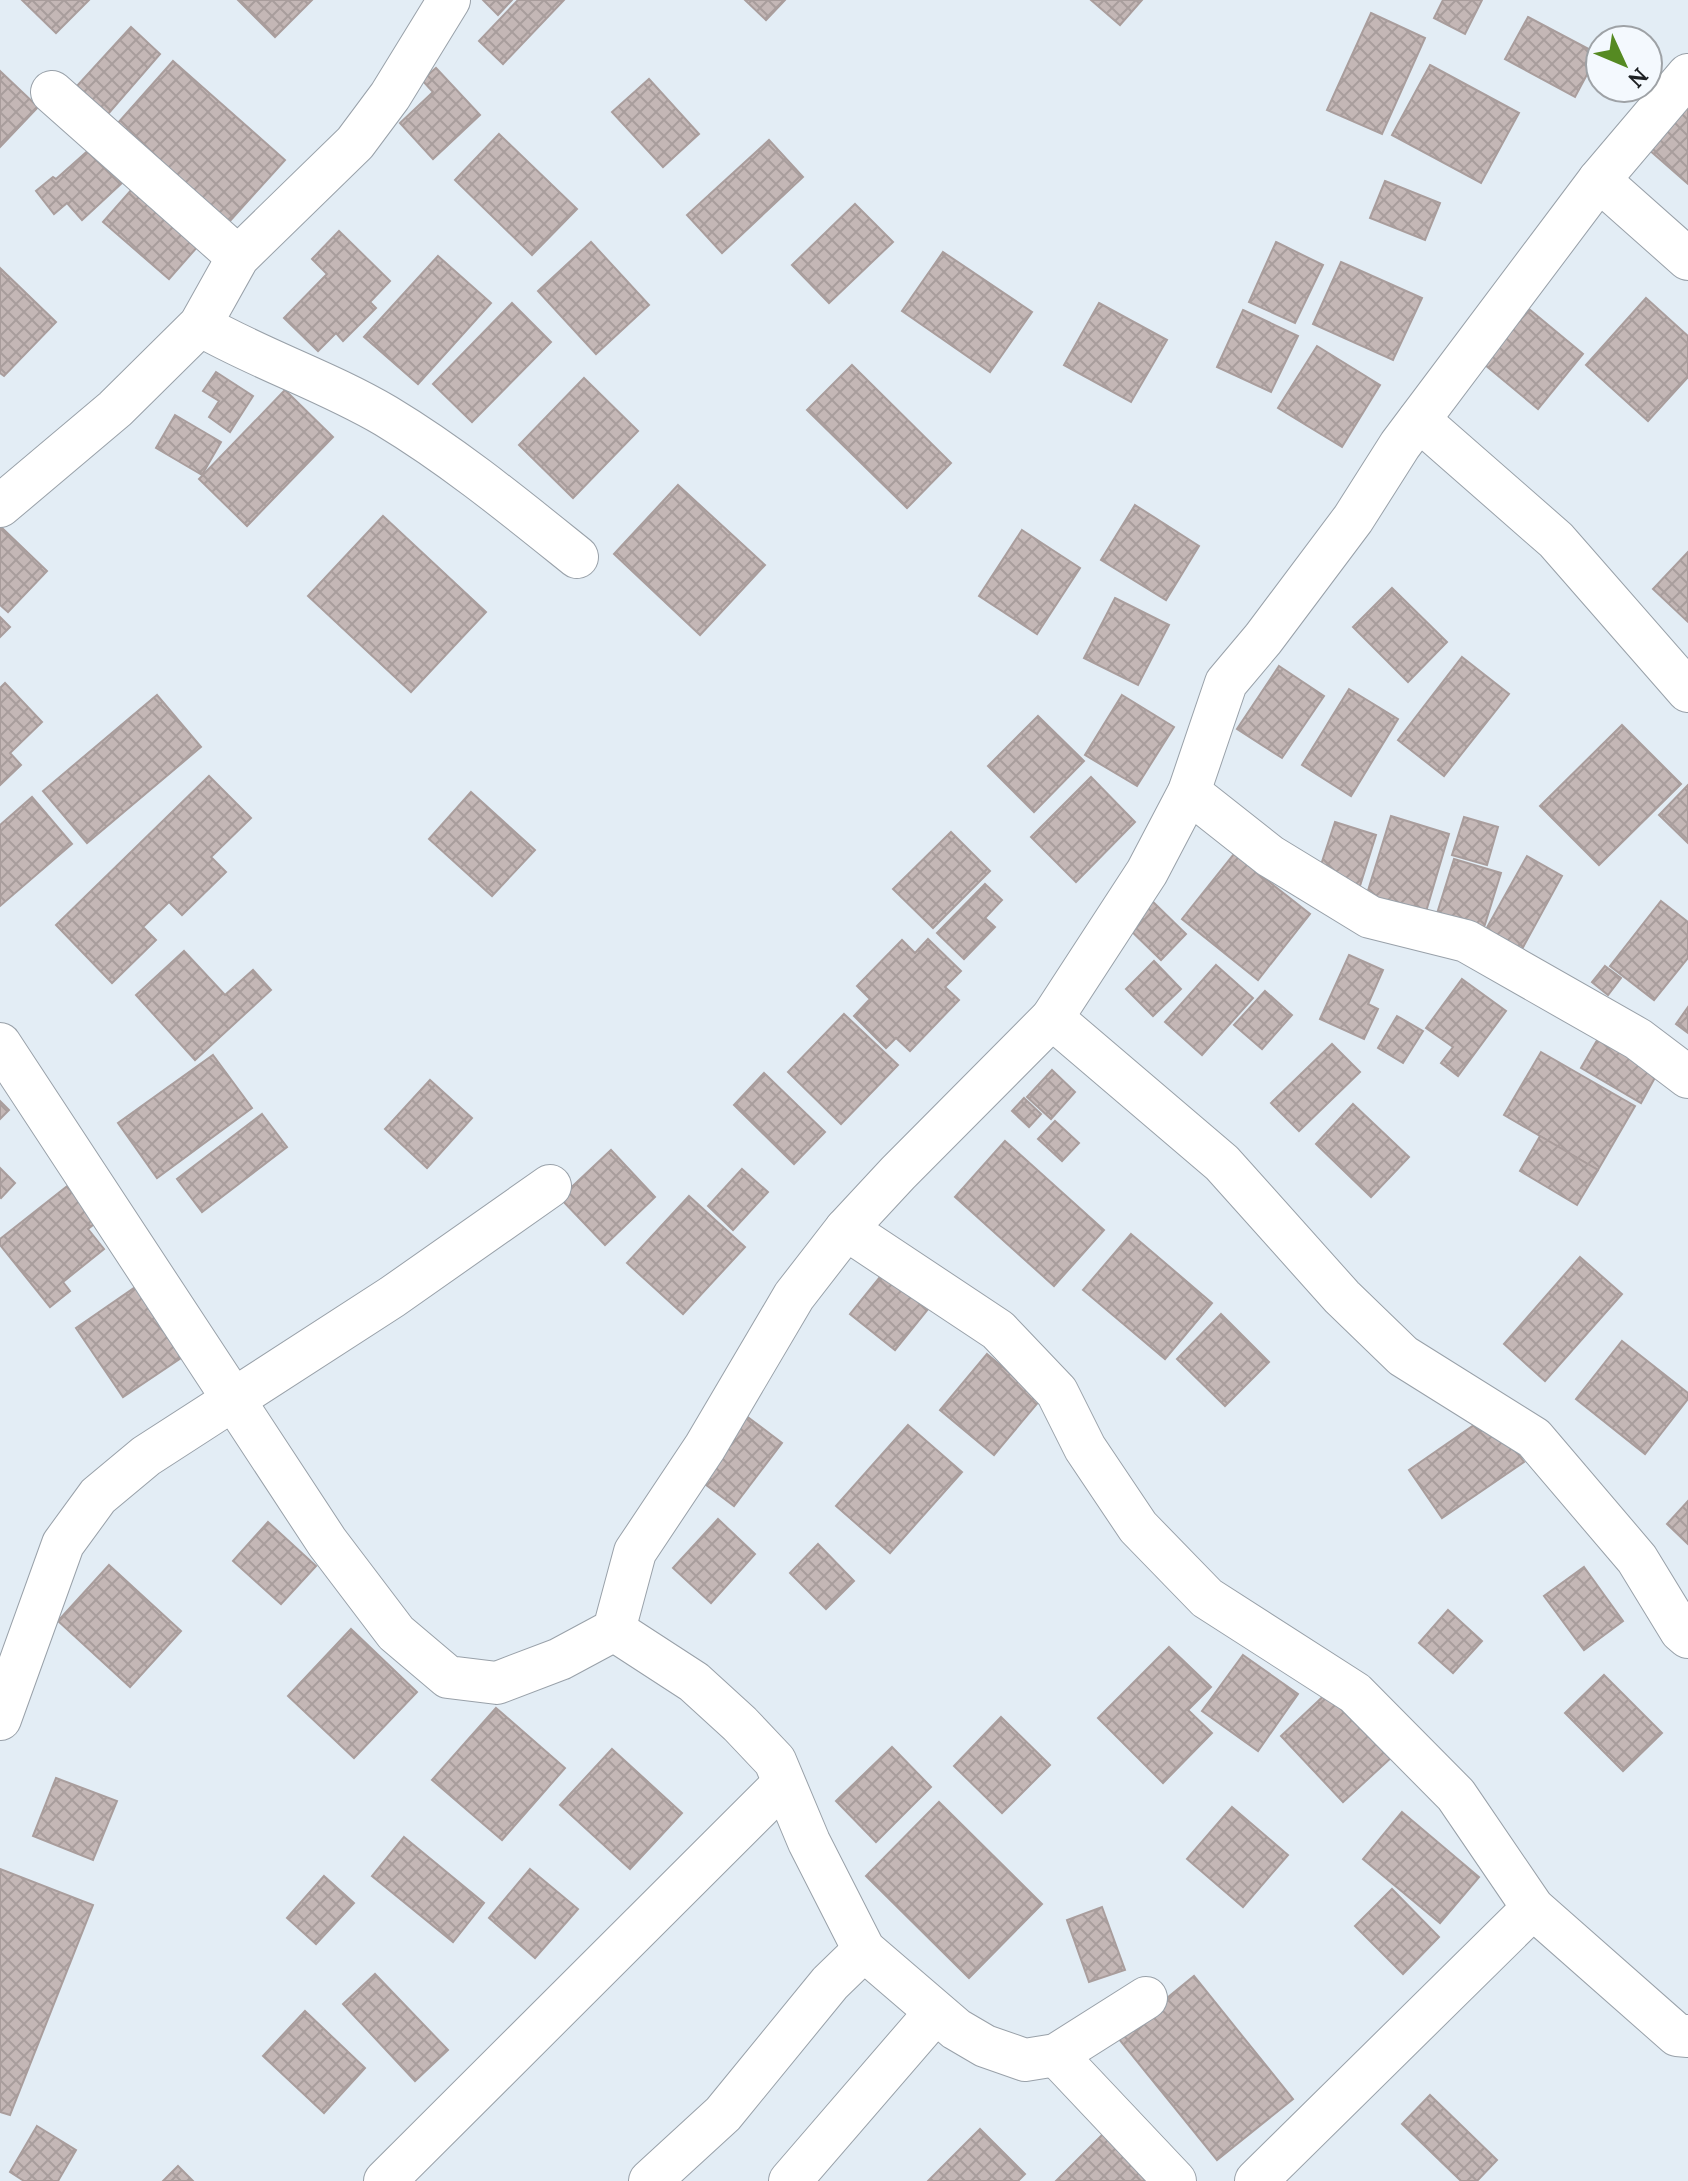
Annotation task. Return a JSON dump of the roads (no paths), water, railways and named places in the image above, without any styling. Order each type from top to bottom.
[{"type":"street","points":[[0,506],[115,409],[200,325],[238,257],[355,143],[390,96],[449,0]]},
{"type":"street","points":[[0,1044],[327,1542],[396,1633],[448,1677],[497,1683],[560,1659],[614,1630],[635,1552],[705,1447],[794,1296],[846,1229],[1052,1018],[1147,872],[1189,792],[1226,683],[1353,519],[1400,445],[1599,180],[1688,75]]},
{"type":"street","points":[[52,92],[238,257]]},
{"type":"street","points":[[1599,180],[1688,259]]},
{"type":"street","points":[[200,325],[385,415],[485,483],[577,557]]},
{"type":"street","points":[[1419,420],[1556,540],[1688,691]]},
{"type":"street","points":[[1189,792],[1270,856],[1370,917],[1466,941],[1638,1039],[1688,1077]]},
{"type":"street","points":[[1052,1018],[1222,1163],[1342,1297],[1403,1356],[1534,1438],[1637,1559],[1681,1631],[1688,1637]]},
{"type":"street","points":[[0,1719],[63,1544],[98,1496],[146,1456],[392,1297],[550,1186]]},
{"type":"street","points":[[846,1229],[998,1330],[1057,1392],[1085,1448],[1138,1527],[1207,1598],[1355,1693],[1456,1795],[1533,1908],[1677,2035],[1688,2036]]},
{"type":"street","points":[[614,1630],[694,1682],[775,1761],[809,1842],[864,1950],[935,2013],[985,2046],[1025,2060],[1056,2055],[1146,1998]]},
{"type":"street","points":[[385,2181],[783,1784]]},
{"type":"street","points":[[1256,2181],[1533,1908]]},
{"type":"street","points":[[650,2181],[723,2114],[830,1983],[864,1950]]},
{"type":"street","points":[[790,2181],[935,2013]]},
{"type":"street","points":[[1056,2055],[1175,2181]]}]
